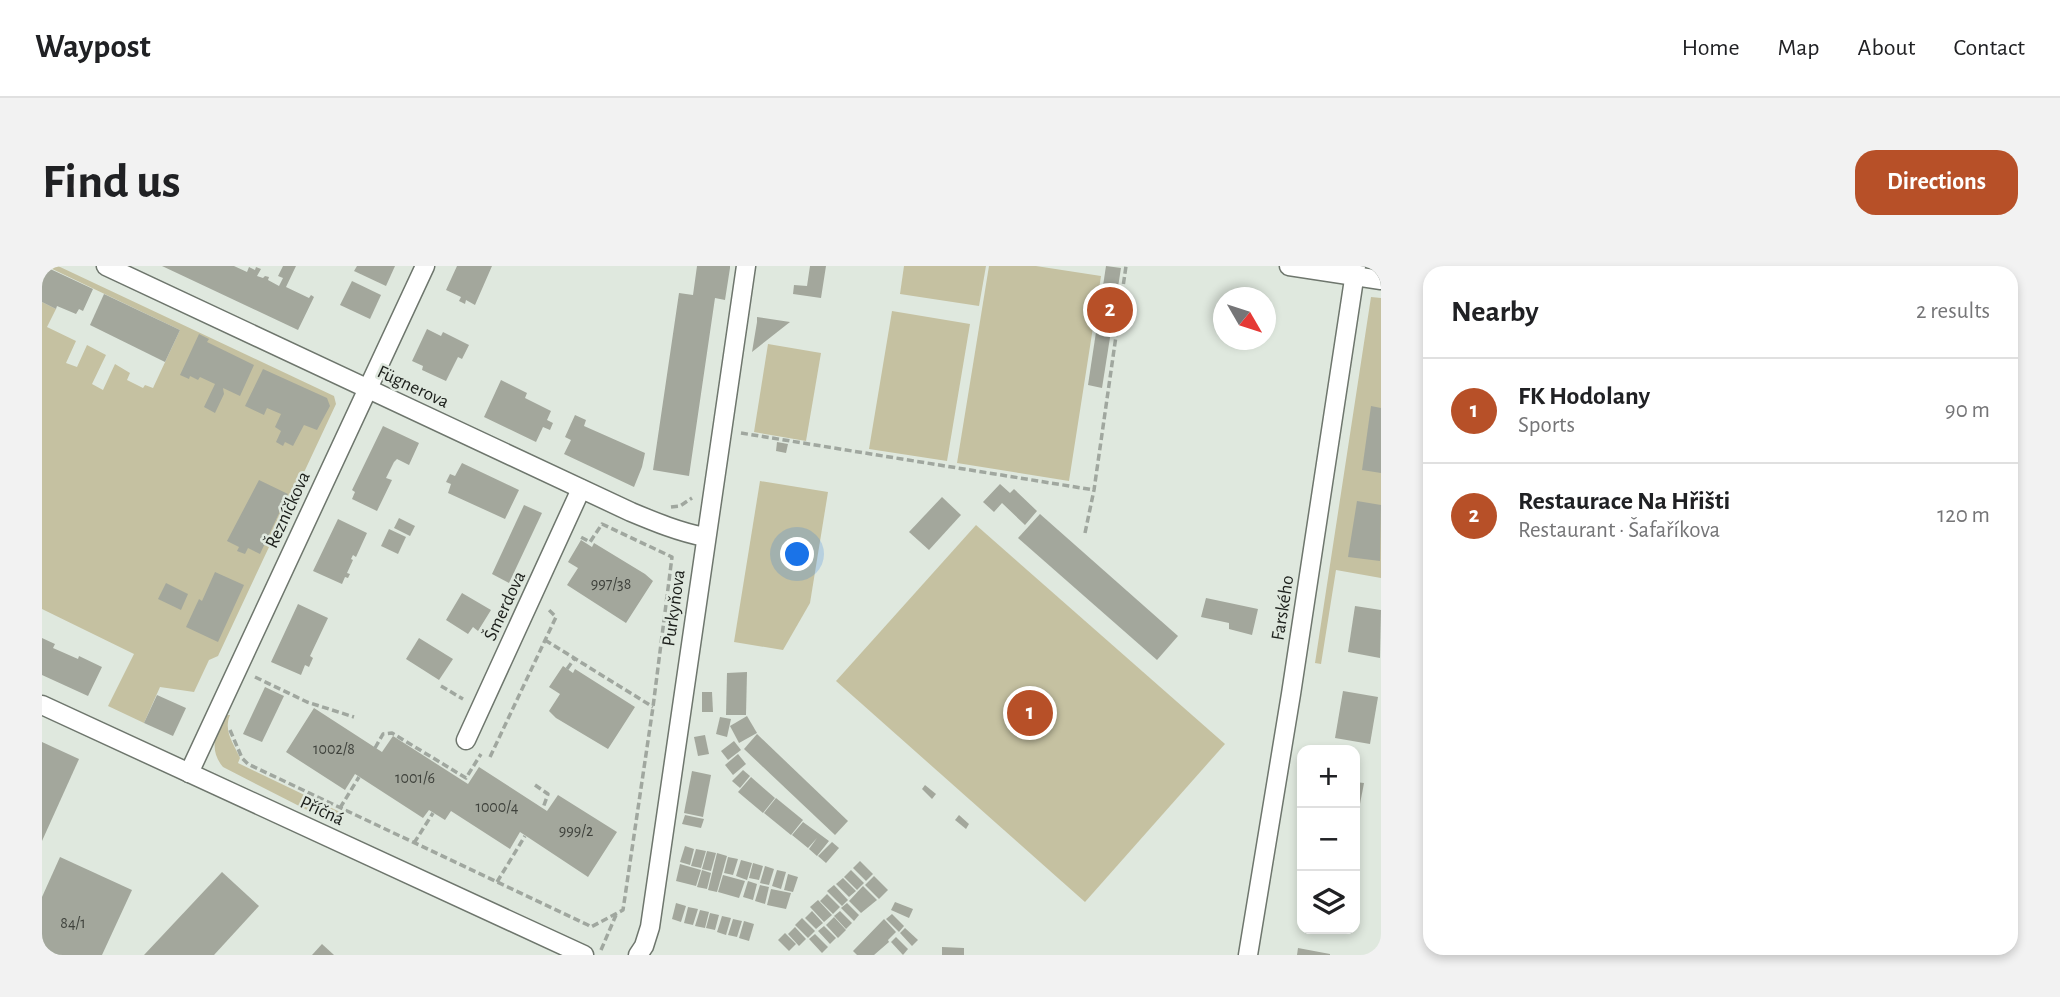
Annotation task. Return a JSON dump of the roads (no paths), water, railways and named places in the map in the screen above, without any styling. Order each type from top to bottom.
[{"type":"street","name":"Fügnerova","points":[[106,266],[668,528],[705,537]]},
{"type":"street","name":"Řezníčkova","points":[[189,773],[425,266]]},
{"type":"street","name":"Purkyňova","points":[[638,955],[650,927],[746,266]]},
{"type":"street","points":[[1289,266],[1355,271],[1381,281]]},
{"type":"street","name":"Farského","points":[[1248,955],[1291,694],[1355,271]]},
{"type":"street","name":"Šmerdova","points":[[466,740],[582,489]]},
{"type":"street","name":"Příčná","points":[[42,705],[584,955]]},
{"type":"place","name":"Restaurace Na Hřišti","points":[[1110,310]]},
{"type":"place","name":"FK Hodolany","points":[[1030,713]]}]
